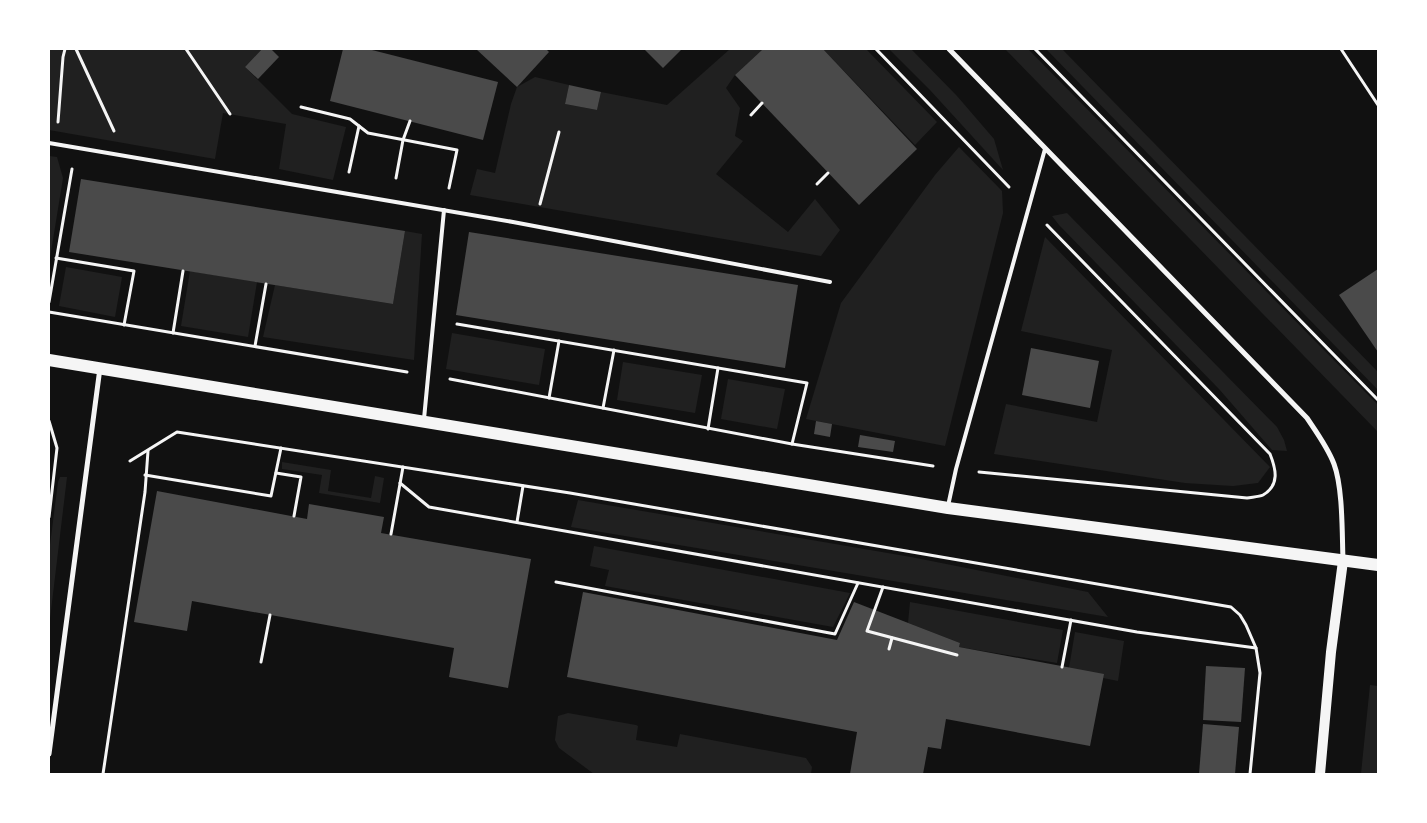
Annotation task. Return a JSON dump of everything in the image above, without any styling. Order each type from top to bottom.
[{"type":"main road","points":[[49,360],[948,508],[1378,565]]},
{"type":"main road","points":[[1320,774],[1331,652],[1343,560]]},
{"type":"street","points":[[949,49],[1307,418],[1329,452],[1335,467],[1340,500],[1343,560]]},
{"type":"street","points":[[49,754],[100,368]]},
{"type":"lane","points":[[49,143],[444,210],[830,282]]},
{"type":"lane","points":[[948,508],[956,469],[1045,149]]},
{"type":"lane","points":[[424,421],[444,210]]},
{"type":"path","points":[[56,145],[65,49]]},
{"type":"path","points":[[76,49],[126,156]]},
{"type":"path","points":[[186,49],[230,114]]},
{"type":"path","points":[[49,312],[429,376],[792,444],[956,469],[1247,498],[1263,494],[1274,483],[1276,469],[1270,454],[876,49]]},
{"type":"path","points":[[1035,49],[1378,400]]},
{"type":"path","points":[[1341,49],[1378,105]]},
{"type":"path","points":[[750,115],[762,103]]},
{"type":"path","points":[[301,107],[350,119],[368,134],[456,150],[444,210]]},
{"type":"path","points":[[391,201],[403,140],[410,121]]},
{"type":"path","points":[[345,193],[359,126]]},
{"type":"path","points":[[535,227],[559,132]]},
{"type":"path","points":[[49,302],[76,148]]},
{"type":"path","points":[[816,184],[828,173]]},
{"type":"path","points":[[56,258],[134,271],[124,325]]},
{"type":"path","points":[[173,333],[183,271]]},
{"type":"path","points":[[255,346],[266,284]]},
{"type":"path","points":[[434,320],[807,383],[792,444]]},
{"type":"path","points":[[549,398],[559,341]]},
{"type":"path","points":[[603,408],[614,350]]},
{"type":"path","points":[[708,429],[718,368]]},
{"type":"path","points":[[49,421],[57,448],[49,517]]},
{"type":"path","points":[[130,461],[177,432],[523,486],[1231,606],[1246,624],[1256,648],[1260,673],[1250,774]]},
{"type":"path","points":[[146,475],[271,496],[281,448]]},
{"type":"path","points":[[103,774],[140,522],[148,450]]},
{"type":"path","points":[[391,534],[403,467]]},
{"type":"path","points":[[276,473],[301,477],[294,516]]},
{"type":"path","points":[[400,483],[428,507],[1137,632],[1256,648]]},
{"type":"path","points":[[517,522],[523,486]]},
{"type":"path","points":[[556,582],[835,634],[858,583]]},
{"type":"path","points":[[883,587],[867,631],[957,655]]},
{"type":"path","points":[[261,662],[270,616]]},
{"type":"path","points":[[1062,667],[1071,620]]},
{"type":"path","points":[[889,650],[892,638]]},
{"type":"shaded area","points":[[49,49],[262,49],[245,67],[292,114],[346,127],[333,180],[279,169],[286,124],[223,113],[215,159],[49,130]]},
{"type":"shaded area","points":[[730,49],[763,49],[735,75],[726,88],[740,108],[735,136],[743,141],[716,174],[788,232],[815,199],[840,230],[821,256],[470,195],[477,169],[495,173],[511,104],[517,87],[535,77],[569,85],[565,104],[597,110],[601,92],[667,105]]},
{"type":"shaded area","points":[[823,49],[866,49],[937,122],[915,145]]},
{"type":"shaded area","points":[[889,49],[911,49],[957,96],[994,139],[1003,170],[930,90]]},
{"type":"shaded area","points":[[1005,49],[1028,49],[1378,405],[1378,432]]},
{"type":"shaded area","points":[[1046,49],[1062,49],[1378,372],[1378,390]]},
{"type":"shaded area","points":[[959,147],[1002,191],[1003,213],[945,446],[806,419],[841,303],[935,175]]},
{"type":"shaded area","points":[[49,156],[57,157],[63,178],[49,264]]},
{"type":"shaded area","points":[[1067,213],[1277,427],[1287,451],[1272,450],[1219,389],[1052,216]]},
{"type":"shaded area","points":[[405,231],[422,234],[414,360],[263,337],[275,285],[393,304]]},
{"type":"shaded area","points":[[1045,237],[1270,467],[1258,483],[1233,486],[1185,483],[994,454],[1006,404],[1097,422],[1112,350],[1021,331]]},
{"type":"shaded area","points":[[66,267],[122,277],[115,317],[59,306]]},
{"type":"shaded area","points":[[190,271],[257,282],[248,337],[181,326]]},
{"type":"shaded area","points":[[452,333],[545,349],[539,385],[446,369]]},
{"type":"shaded area","points":[[623,362],[702,375],[695,413],[617,400]]},
{"type":"shaded area","points":[[728,379],[785,389],[777,429],[721,419]]},
{"type":"shaded area","points":[[282,462],[331,470],[328,491],[371,498],[375,476],[384,478],[380,503],[319,493],[322,475],[282,469]]},
{"type":"shaded area","points":[[60,477],[67,477],[49,627],[49,553]]},
{"type":"shaded area","points":[[578,500],[911,557],[1088,592],[1108,617],[571,527]]},
{"type":"shaded area","points":[[594,546],[850,593],[833,627],[605,586],[609,570],[590,566]]},
{"type":"shaded area","points":[[910,602],[1063,630],[1057,663],[959,647],[960,643],[908,623]]},
{"type":"shaded area","points":[[1075,632],[1124,641],[1118,681],[1069,668]]},
{"type":"shaded area","points":[[1370,685],[1378,686],[1378,774],[1361,774]]},
{"type":"shaded area","points":[[568,713],[636,725],[638,726],[636,740],[677,747],[680,734],[806,758],[812,767],[811,774],[594,774],[559,748],[555,740],[558,716]]},
{"type":"building","points":[[262,49],[271,49],[279,57],[258,79],[245,67]]},
{"type":"building","points":[[343,49],[368,49],[498,82],[483,140],[330,101]]},
{"type":"building","points":[[476,49],[546,49],[549,52],[517,87]]},
{"type":"building","points":[[644,49],[682,49],[663,68]]},
{"type":"building","points":[[763,49],[823,49],[917,149],[859,205],[735,75]]},
{"type":"building","points":[[569,85],[601,92],[597,110],[565,104]]},
{"type":"building","points":[[81,179],[405,231],[393,304],[69,252]]},
{"type":"building","points":[[469,232],[798,285],[785,368],[456,315]]},
{"type":"building","points":[[1378,269],[1378,352],[1339,295]]},
{"type":"building","points":[[1031,348],[1099,361],[1090,408],[1022,395]]},
{"type":"building","points":[[816,421],[832,424],[830,437],[814,434]]},
{"type":"building","points":[[860,435],[895,441],[893,452],[858,447]]},
{"type":"building","points":[[157,491],[307,519],[309,504],[384,517],[381,533],[531,559],[508,688],[449,677],[454,648],[192,601],[187,631],[134,622]]},
{"type":"building","points":[[583,592],[837,640],[854,602],[960,643],[959,647],[1104,674],[1090,746],[946,719],[941,749],[928,747],[923,774],[850,774],[857,732],[567,677]]},
{"type":"building","points":[[1206,666],[1245,668],[1241,722],[1203,720]]},
{"type":"building","points":[[1203,724],[1239,727],[1235,774],[1199,774]]}]
